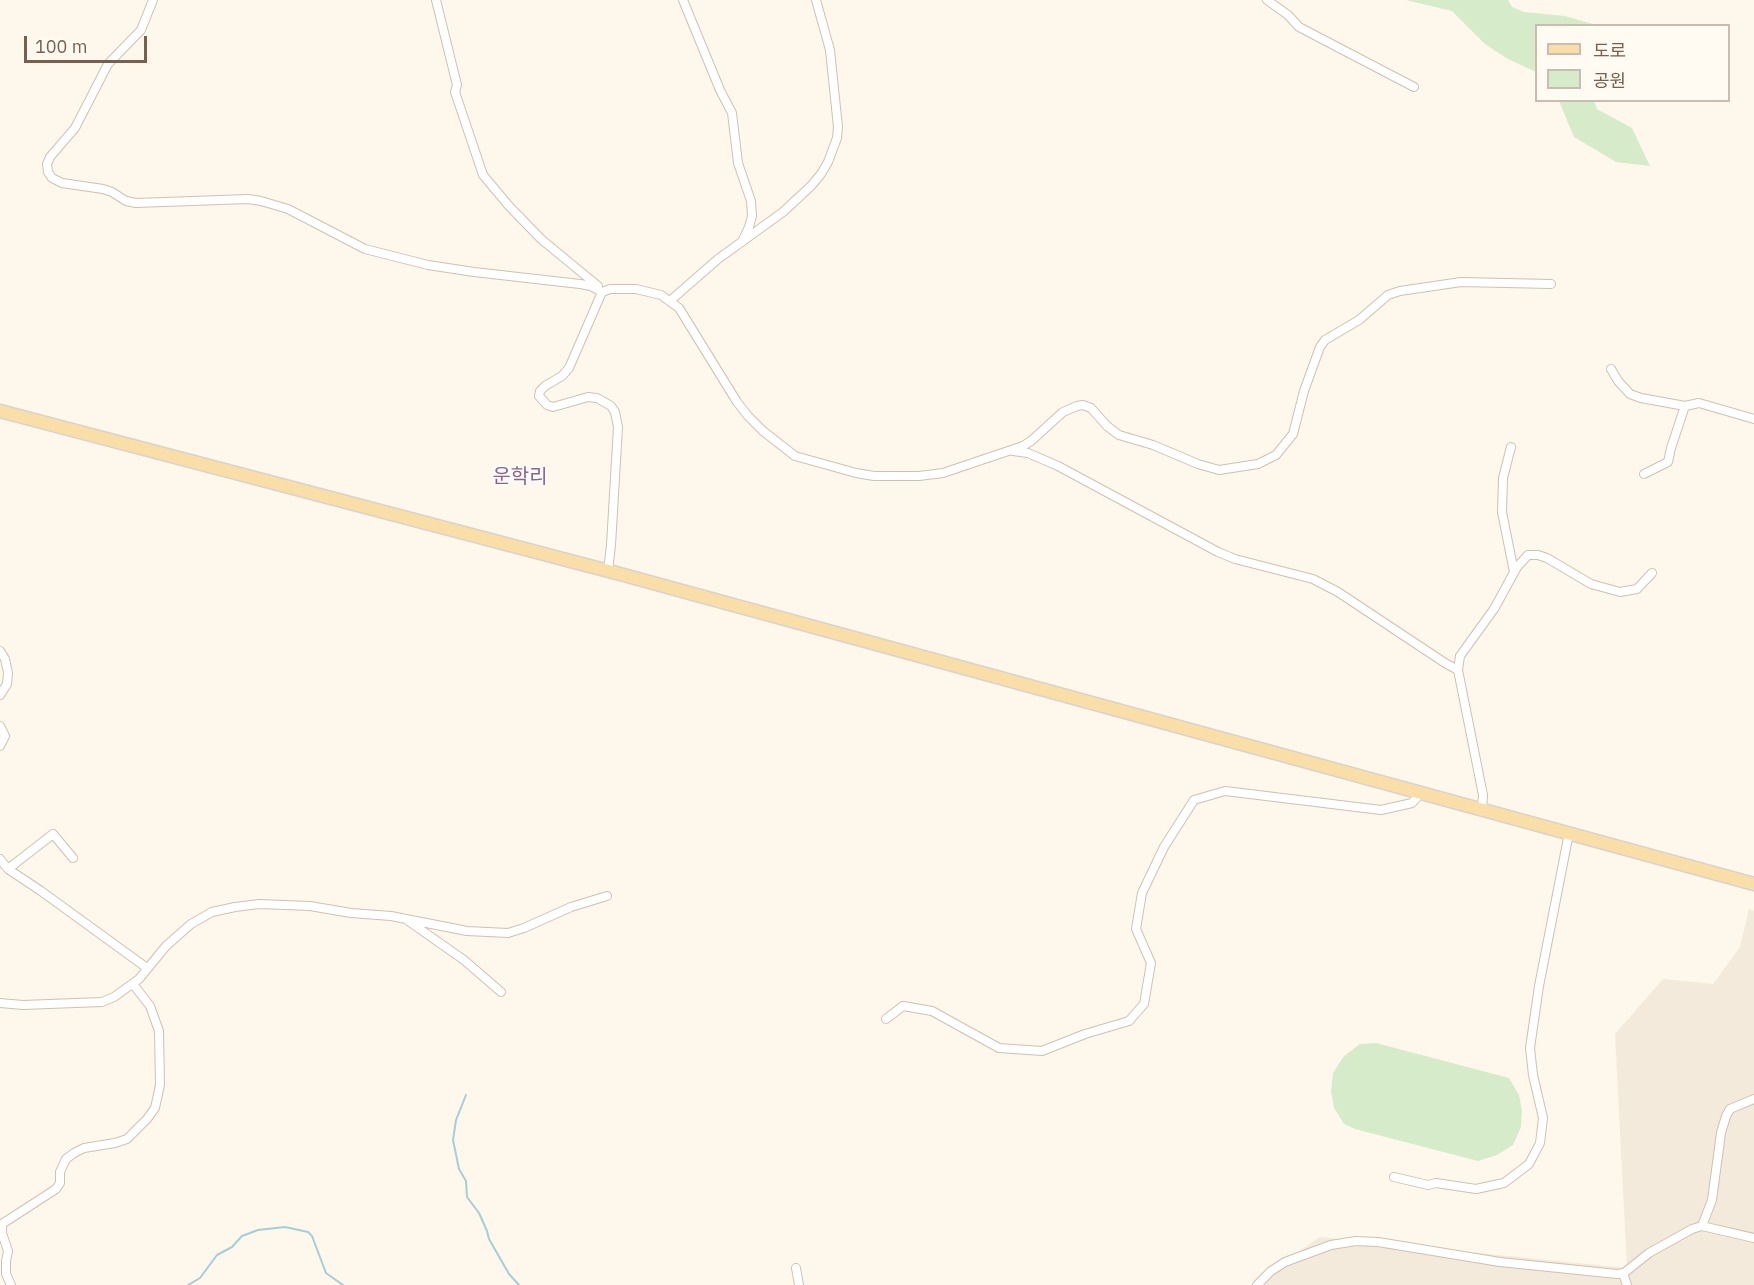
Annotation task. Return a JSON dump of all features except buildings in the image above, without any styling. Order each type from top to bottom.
[{"type":"main road","points":[[0,411],[608,571],[1754,884]]},
{"type":"street","points":[[153,0],[141,30],[108,64],[75,128],[50,157],[47,164],[52,178],[62,183],[103,189],[126,201],[136,203],[248,199],[261,201],[288,209],[365,249],[428,265],[579,284],[591,286],[602,292]]},
{"type":"street","points":[[436,0],[457,85],[455,92],[483,175],[541,239],[602,292]]},
{"type":"street","points":[[683,0],[720,90],[732,113],[738,163],[751,201],[752,216],[742,242]]},
{"type":"street","points":[[670,300],[718,258],[783,212],[821,174],[837,138],[838,127],[830,51],[816,0]]},
{"type":"street","points":[[1267,0],[1288,15],[1299,27],[1414,87]]},
{"type":"street","points":[[608,571],[618,427],[615,412],[611,406],[597,398],[588,397],[553,407],[547,405],[539,396],[545,386],[562,376],[569,368],[602,292],[610,289],[636,289],[661,295],[679,308],[748,416],[795,456],[874,476],[919,476],[943,473],[1011,450],[1031,441],[1063,411],[1077,405],[1091,408],[1107,426],[1119,435],[1153,445],[1209,468],[1219,470],[1268,461],[1282,449],[1293,434],[1304,391],[1325,340],[1359,320],[1388,295],[1400,291],[1461,282],[1551,284]]},
{"type":"street","points":[[1611,369],[1630,394],[1662,403],[1685,406],[1699,403],[1754,419]]},
{"type":"street","points":[[1644,474],[1668,462],[1685,406]]},
{"type":"street","points":[[1511,447],[1503,478],[1502,512],[1514,573]]},
{"type":"street","points":[[1011,450],[1028,453],[1050,462],[1218,552],[1235,559],[1313,579],[1338,592],[1458,670]]},
{"type":"street","points":[[1482,810],[1483,795],[1458,670],[1460,656],[1494,609],[1517,567],[1528,555],[1538,555],[1591,584],[1620,592],[1637,589],[1652,573]]},
{"type":"street","points":[[0,651],[5,659],[8,684],[0,695]]},
{"type":"street","points":[[0,726],[5,736],[0,746]]},
{"type":"street","points":[[886,1019],[903,1006],[932,1011],[999,1048],[1042,1051],[1086,1034],[1129,1022],[1144,1004],[1151,963],[1136,929],[1142,893],[1164,847],[1194,800],[1225,791],[1381,810],[1412,803],[1420,793]]},
{"type":"street","points":[[8,869],[54,834],[74,858]]},
{"type":"street","points":[[1394,1177],[1428,1185],[1436,1183],[1476,1189],[1504,1183],[1529,1164],[1540,1143],[1543,1118],[1533,1075],[1530,1048],[1539,986],[1569,834]]},
{"type":"street","points":[[0,859],[8,869],[147,968]]},
{"type":"street","points":[[0,1003],[23,1005],[102,1002],[133,984],[166,946],[191,924],[212,912],[235,907],[259,904],[310,906],[406,919],[467,931],[508,933],[571,907],[607,896]]},
{"type":"street","points":[[406,919],[464,960],[501,992]]},
{"type":"street","points":[[11,1285],[6,1274],[8,1251],[2,1233],[2,1224],[56,1189],[60,1183],[60,1172],[66,1159],[84,1148],[127,1139],[155,1108],[160,1084],[159,1031],[150,1006],[133,984]]},
{"type":"street","points":[[1701,1226],[1712,1200],[1717,1178],[1721,1132],[1726,1116],[1730,1109],[1754,1099]]},
{"type":"street","points":[[1257,1285],[1271,1271],[1285,1262],[1331,1245],[1356,1241],[1378,1242],[1529,1265],[1623,1273],[1649,1253],[1701,1226],[1754,1238]]},
{"type":"street","points":[[796,1268],[799,1285]]},
{"type":"street","points":[[1623,1273],[1627,1285]]},
{"type":"shaded area","points":[[1749,909],[1754,911],[1754,1285],[1258,1285],[1278,1266],[1320,1237],[1627,1268],[1615,1034],[1663,979],[1713,984],[1740,947]]},
{"type":"green space","points":[[1406,0],[1508,0],[1512,7],[1524,12],[1565,16],[1593,24],[1535,24],[1535,72],[1508,59],[1485,44],[1452,11]]},
{"type":"green space","points":[[1559,102],[1594,102],[1597,109],[1632,128],[1650,166],[1616,162],[1574,137]]},
{"type":"green space","points":[[1376,1043],[1509,1078],[1519,1095],[1522,1111],[1521,1127],[1513,1145],[1497,1155],[1478,1161],[1355,1129],[1344,1124],[1334,1108],[1331,1091],[1333,1073],[1344,1056],[1360,1044]]},
{"type":"waterway","points":[[466,1095],[456,1120],[453,1140],[459,1169],[466,1181],[467,1197],[479,1213],[489,1239],[509,1274],[519,1285]]},
{"type":"waterway","points":[[188,1285],[200,1278],[217,1255],[232,1247],[242,1236],[258,1230],[285,1227],[308,1232],[312,1236],[326,1273],[343,1285]]},
{"type":"district","name":"운학리","points":[[520,477]]}]
